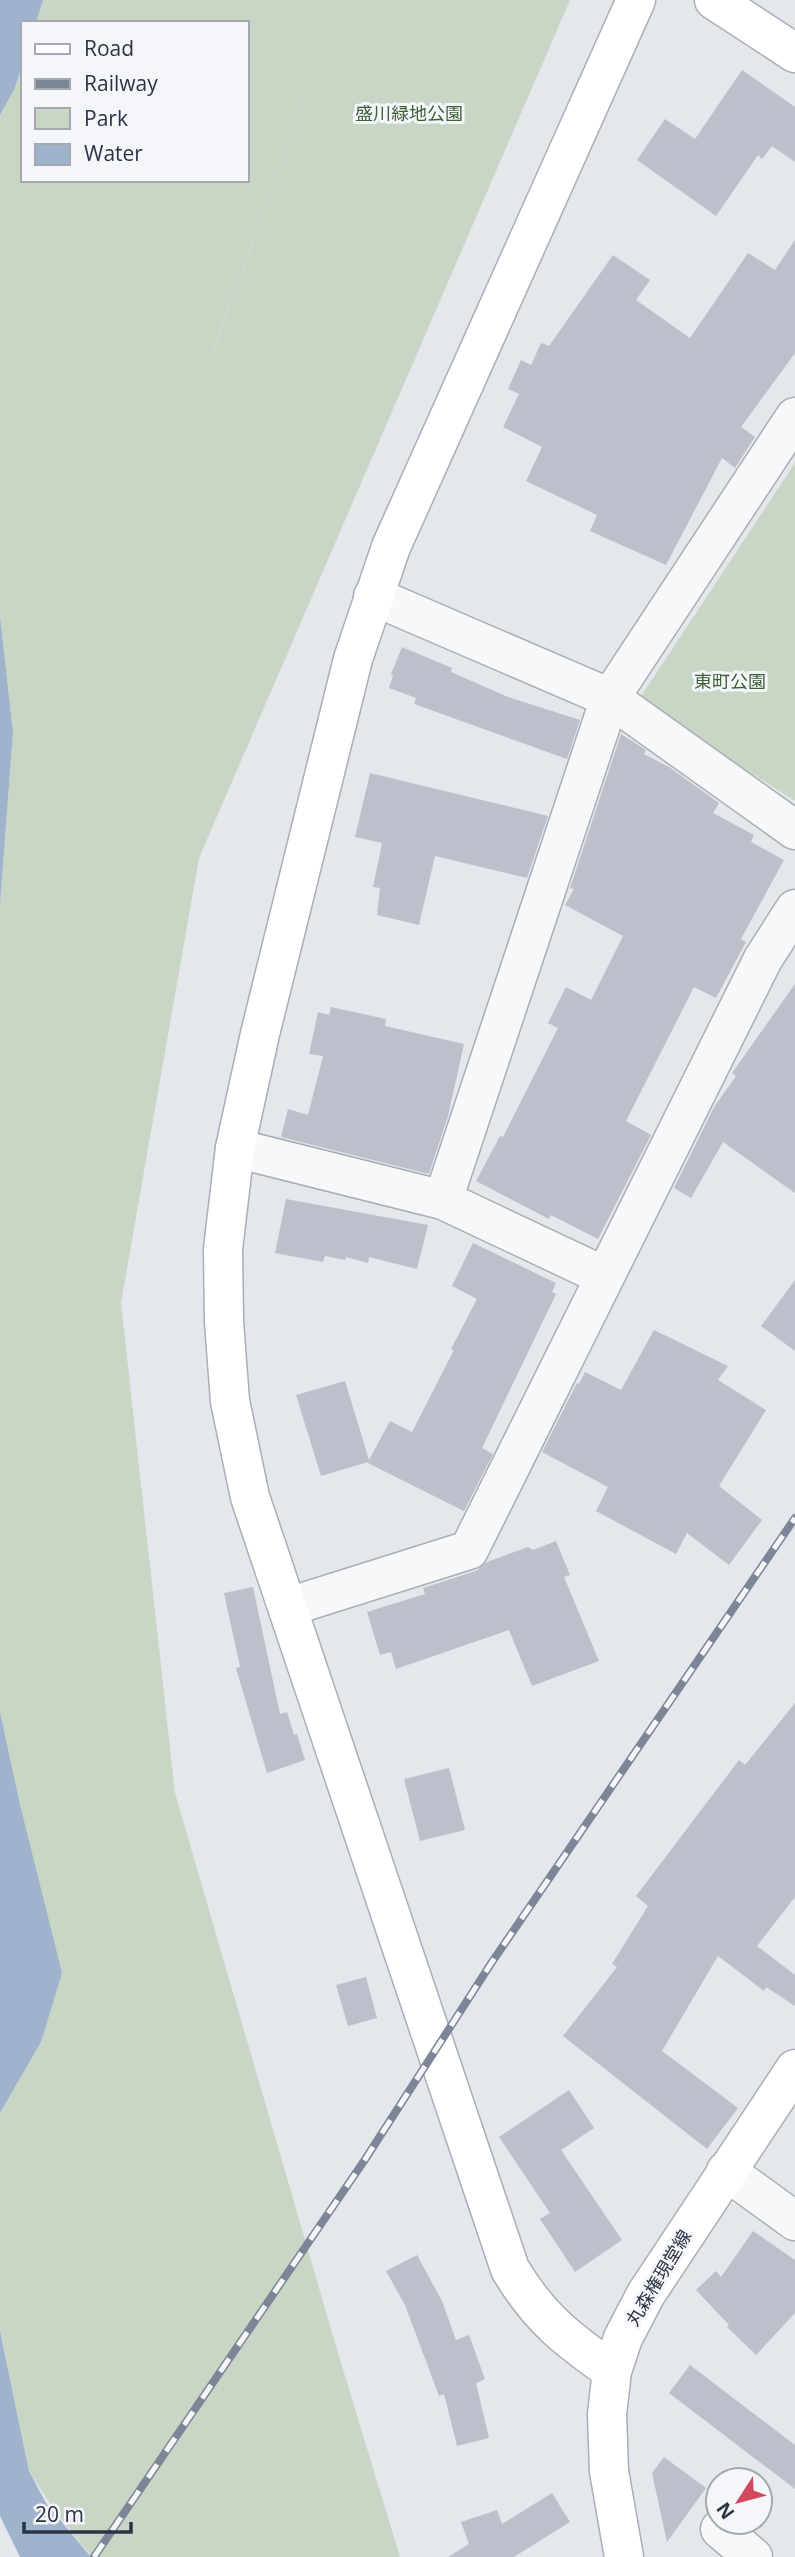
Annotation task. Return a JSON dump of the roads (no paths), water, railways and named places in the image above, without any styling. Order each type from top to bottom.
[{"type":"street","points":[[612,2371],[564,2337],[526,2297],[510,2269],[250,1497],[230,1401],[224,1322],[223,1249],[235,1148],[263,1020],[353,659],[373,596],[391,547],[636,0]]},
{"type":"street","points":[[714,0],[795,53]]},
{"type":"street","points":[[443,1200],[610,698],[795,417]]},
{"type":"street","points":[[373,596],[610,698],[795,830]]},
{"type":"street","points":[[288,1607],[469,1550],[763,959],[795,909]]},
{"type":"street","points":[[235,1148],[443,1200],[604,1276]]},
{"type":"street","name":"丸森権現堂線","points":[[624,2557],[610,2470],[607,2414],[612,2371],[623,2338],[646,2294],[795,2069]]},
{"type":"street","points":[[726,2171],[795,2221]]},
{"type":"street","points":[[728,2536],[753,2557]]},
{"type":"water","points":[[0,0],[43,0],[37,21],[21,21],[21,69],[15,88],[0,115]]},
{"type":"water","points":[[0,616],[13,732],[0,905]]},
{"type":"water","points":[[0,1712],[62,1973],[41,2042],[0,2113]]},
{"type":"water","points":[[0,2331],[29,2471],[46,2503],[91,2557],[20,2557],[0,2516]]},
{"type":"railway","points":[[94,2557],[366,2158],[492,1962],[795,1518]]},
{"type":"park label","name":"盛川緑地公園","points":[[409,114]]},
{"type":"park label","name":"東町公園","points":[[730,682]]}]
